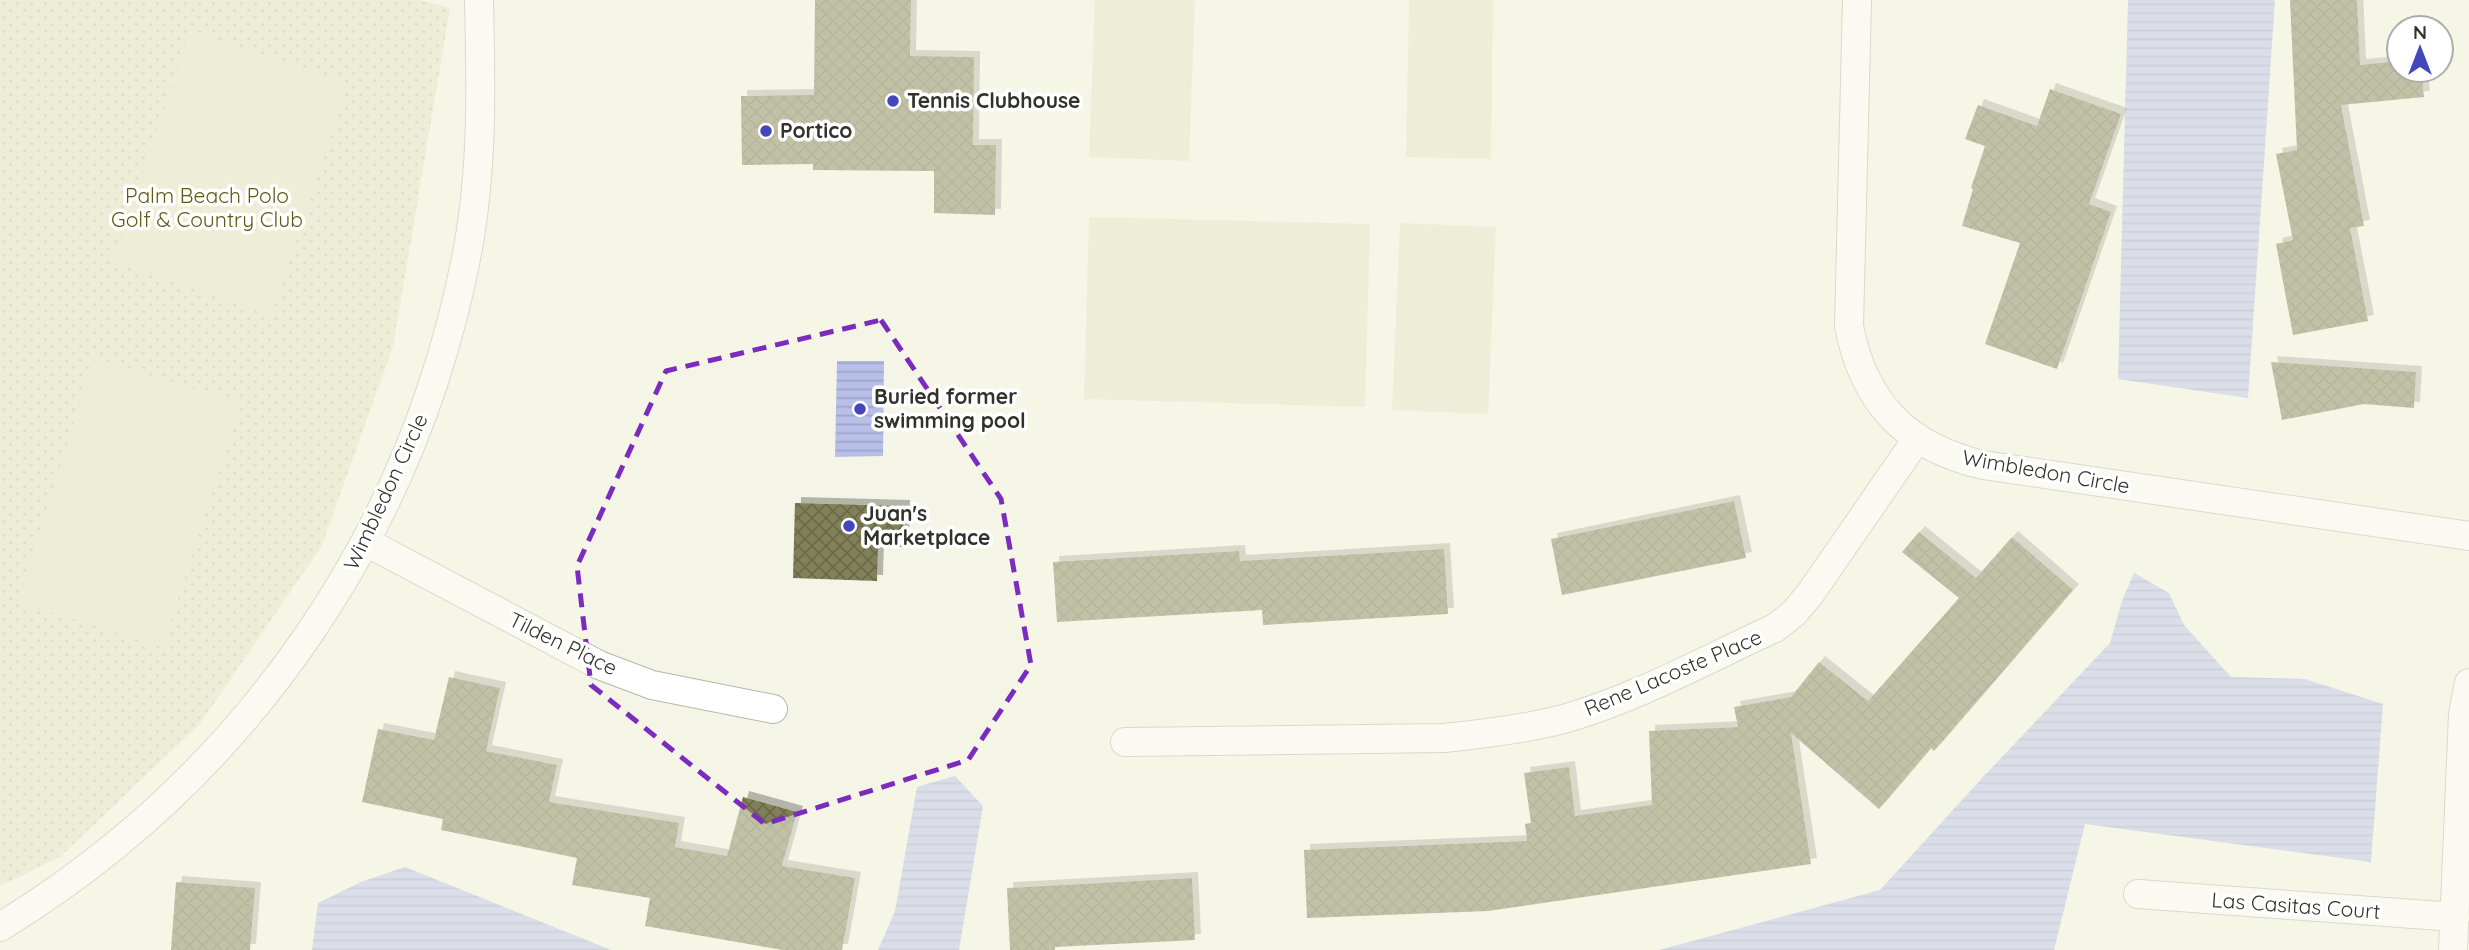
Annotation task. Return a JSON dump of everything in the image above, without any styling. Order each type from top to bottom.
[{"type":"street","name":"Wimbledon Circle","points":[[0,927],[94,864],[193,776],[261,701],[320,621],[366,542],[409,451],[452,324],[468,246],[482,125],[479,0]]},
{"type":"street","name":"Wimbledon Circle","points":[[1857,0],[1849,326],[1854,353],[1864,378],[1895,421],[1917,439],[1957,458],[1983,465],[2469,536]]},
{"type":"street","name":"Rene Lacoste Place","points":[[1125,742],[1444,738],[1493,733],[1556,720],[1612,703],[1775,628],[1794,613],[1917,439]]},
{"type":"street","name":"Tilden Place","points":[[366,542],[599,666],[653,685],[773,709]]},
{"type":"street","points":[[2453,950],[2463,714],[2469,682]]},
{"type":"street","name":"Las Casitas Court","points":[[2138,894],[2455,917]]},
{"type":"highlighted area","points":[[881,320],[1001,499],[1031,665],[968,760],[765,824],[591,685],[577,566],[666,371]]},
{"type":"green space","name":"Palm Beach Polo Golf & Country Club","points":[[0,0],[420,0],[450,8],[393,347],[321,547],[199,725],[60,857],[0,886]]},
{"type":"green space","points":[[1095,0],[1195,0],[1189,161],[1089,157]]},
{"type":"green space","points":[[1409,0],[1493,0],[1491,159],[1406,157]]},
{"type":"green space","points":[[190,32],[348,84],[272,314],[113,262]]},
{"type":"green space","points":[[1089,217],[1370,224],[1365,407],[1084,399]]},
{"type":"green space","points":[[1400,223],[1496,227],[1488,414],[1392,410]]},
{"type":"green space","points":[[94,358],[240,403],[163,647],[18,602]]},
{"type":"water","points":[[2128,0],[2275,0],[2248,398],[2118,379]]},
{"type":"water","name":"Buried former swimming pool","points":[[837,361],[884,361],[883,456],[835,457]]},
{"type":"water","points":[[2134,573],[2169,593],[2184,625],[2231,677],[2305,679],[2383,704],[2371,862],[2085,824],[2054,950],[1659,950],[1880,890],[2110,643],[2122,601]]},
{"type":"water","points":[[955,776],[983,806],[959,950],[878,950],[895,911],[917,787]]},
{"type":"water","points":[[405,867],[611,950],[312,950],[318,903],[361,882]]},
{"type":"building","name":"Tennis Clubhouse","points":[[815,0],[911,0],[910,56],[974,57],[973,145],[996,145],[995,215],[934,213],[934,171],[813,170],[813,164],[742,165],[741,96],[814,95]]},
{"type":"building","points":[[2290,0],[2357,0],[2360,65],[2385,62],[2385,84],[2423,84],[2424,97],[2341,105],[2364,226],[2350,228],[2368,321],[2293,335],[2276,244],[2293,240],[2276,154],[2297,150]]},
{"type":"building","points":[[2050,89],[2121,114],[2089,204],[2111,212],[2057,369],[1985,344],[2020,243],[1962,226],[1985,146],[1965,139],[1978,105],[2037,126]]},
{"type":"building","points":[[2271,362],[2416,372],[2414,408],[2364,404],[2282,420]]},
{"type":"building","points":[[1734,501],[1746,558],[1562,595],[1551,539]]},
{"type":"building","name":"Juan's Marketplace","points":[[795,503],[904,506],[903,547],[878,546],[877,581],[793,578]]},
{"type":"building","points":[[1919,532],[1976,578],[2012,537],[2073,590],[1934,751],[1931,748],[1879,809],[1791,733],[1811,864],[1488,911],[1307,918],[1304,850],[1527,841],[1525,824],[1531,823],[1524,773],[1569,767],[1575,816],[1652,805],[1649,731],[1738,727],[1734,707],[1791,697],[1819,662],[1868,701],[1959,598],[1902,552]]},
{"type":"building","points":[[1444,549],[1448,614],[1263,625],[1262,610],[1057,622],[1053,562],[1239,551],[1240,561]]},
{"type":"building","points":[[449,677],[500,688],[486,751],[557,765],[549,802],[679,823],[675,847],[727,856],[743,797],[797,812],[782,866],[855,878],[842,950],[783,950],[645,926],[650,898],[572,885],[577,858],[441,830],[443,819],[362,802],[378,729],[434,740]]},
{"type":"building","points":[[1192,878],[1195,940],[1055,947],[1055,950],[1010,950],[1007,888]]},
{"type":"building","points":[[176,882],[255,888],[250,950],[171,950]]},
{"type":"place","name":"Tennis Clubhouse","points":[[893,101]]},
{"type":"place","name":"Portico","points":[[766,131]]},
{"type":"place","name":"Buried former swimming pool","points":[[860,409]]},
{"type":"place","name":"Juan's Marketplace","points":[[849,526]]}]
